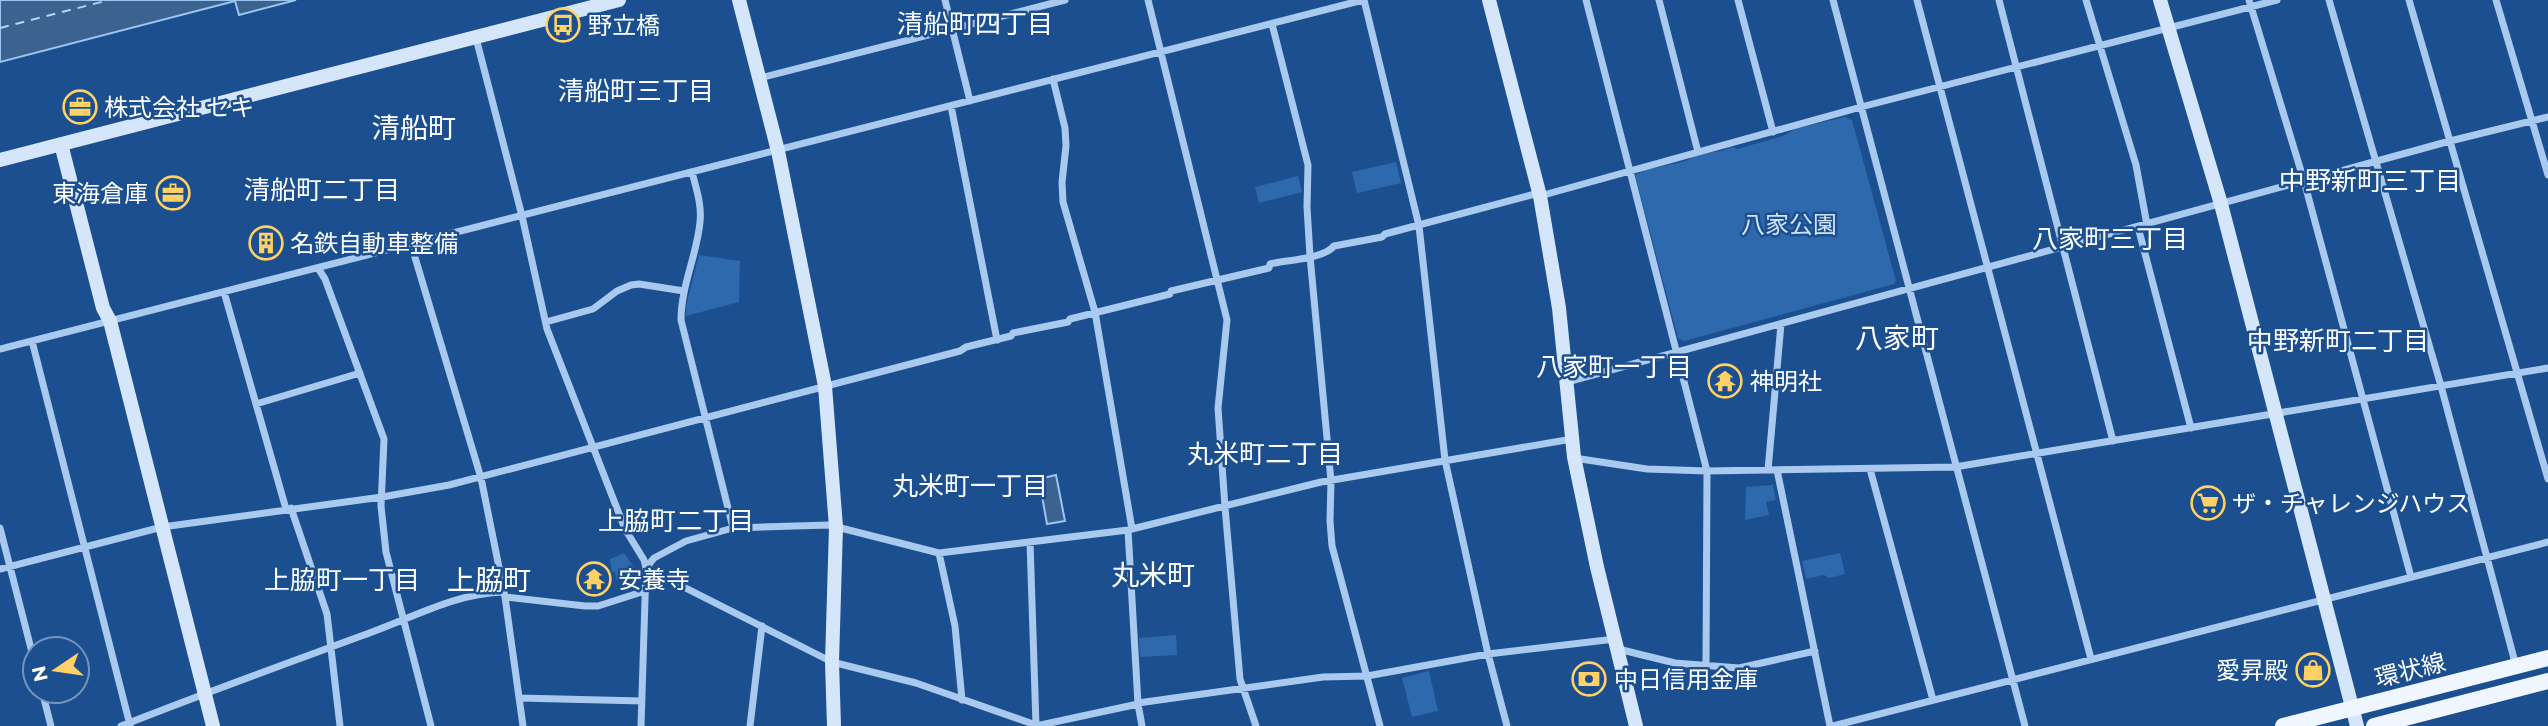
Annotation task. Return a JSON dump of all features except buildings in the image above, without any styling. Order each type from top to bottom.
[{"type":"main road","name":"環状線","points":[[2283,726],[2548,658]]},
{"type":"main road","name":"環状線","points":[[2374,726],[2548,681]]},
{"type":"street","points":[[0,160],[619,0]]},
{"type":"street","points":[[739,0],[778,150],[825,386],[836,527],[832,662],[834,726]]},
{"type":"street","points":[[945,0],[970,101]]},
{"type":"street","points":[[759,78],[1065,0]]},
{"type":"street","points":[[1148,0],[1227,320],[1218,408],[1225,507],[1240,679],[1256,726]]},
{"type":"street","points":[[0,349],[1364,0],[1419,226],[1445,460],[1488,654],[1507,726]]},
{"type":"street","points":[[1489,0],[1540,195],[1559,308],[1574,457],[1636,726]]},
{"type":"street","points":[[1586,0],[1707,471],[1706,665]]},
{"type":"street","points":[[1660,0],[1698,152]]},
{"type":"street","points":[[1738,0],[1773,132]]},
{"type":"street","points":[[1833,0],[2025,726]]},
{"type":"street","points":[[1917,0],[2091,659]]},
{"type":"street","points":[[1999,0],[2113,441]]},
{"type":"street","points":[[2086,0],[2136,165],[2147,225]]},
{"type":"street","points":[[2160,0],[2221,204],[2357,726]]},
{"type":"street","points":[[0,569],[162,527],[382,497],[481,478],[1011,336],[1013,333],[1057,324],[1216,279],[1269,268],[1270,264],[1310,257],[1331,251],[1335,246],[1354,242],[1356,244],[1861,107],[2017,69],[2250,3],[2277,0]]},
{"type":"street","points":[[2329,0],[2441,386],[2516,667]]},
{"type":"street","points":[[2409,0],[2548,479]]},
{"type":"street","points":[[2496,0],[2548,175]]},
{"type":"street","points":[[2250,3],[2304,181],[2411,577]]},
{"type":"street","points":[[1272,24],[1308,165],[1310,257],[1331,481],[1332,546],[1380,726]]},
{"type":"street","points":[[475,37],[522,216],[546,322],[625,528],[644,559],[646,592],[642,726]]},
{"type":"street","points":[[1053,79],[1066,137],[1063,202],[1095,312],[1130,530],[1138,704],[1142,726]]},
{"type":"street","points":[[951,106],[996,340]]},
{"type":"street","points":[[1566,383],[2450,141],[2548,117]]},
{"type":"street","points":[[61,144],[103,308],[110,321],[214,726]]},
{"type":"street","points":[[692,172],[701,209],[684,291],[681,320],[733,528]]},
{"type":"street","points":[[2138,227],[2192,428]]},
{"type":"street","points":[[411,244],[481,478],[504,595],[523,726]]},
{"type":"street","points":[[318,268],[325,279],[384,439],[382,497],[386,552],[431,726]]},
{"type":"street","points":[[546,322],[593,309],[623,287],[639,284],[684,291]]},
{"type":"street","points":[[224,292],[288,509],[327,614],[340,726]]},
{"type":"street","points":[[1768,470],[1782,324]]},
{"type":"street","points":[[32,341],[130,724]]},
{"type":"street","points":[[1574,457],[1647,468],[1707,471],[1955,467],[2548,368]]},
{"type":"street","points":[[256,404],[360,373]]},
{"type":"street","points":[[646,568],[654,558],[686,541],[733,528],[836,527],[939,553],[1130,530],[1331,481],[1572,439]]},
{"type":"street","points":[[1870,468],[1933,700]]},
{"type":"street","points":[[1777,470],[1831,726],[2548,542]]},
{"type":"street","points":[[0,528],[28,635]]},
{"type":"street","points":[[1030,542],[1036,726]]},
{"type":"street","points":[[939,553],[955,626],[962,700]]},
{"type":"street","points":[[646,568],[832,662],[916,683],[1036,726],[1138,704],[1322,677],[1367,676],[1488,654],[1617,644],[1675,663],[1740,668],[1815,651]]},
{"type":"street","points":[[121,726],[456,598],[483,592],[598,606],[646,592]]},
{"type":"street","points":[[750,726],[762,626]]},
{"type":"street","points":[[519,698],[642,701]]},
{"type":"street","points":[[46,705],[51,726]]},
{"type":"green space","name":"八家公園","points":[[1845,117],[1852,120],[1896,281],[1894,284],[1684,341],[1678,338],[1635,175],[1686,161],[1698,154],[1732,147],[1737,149],[1783,136],[1797,128]]},
{"type":"green space","points":[[1396,162],[1401,183],[1357,193],[1352,172]]},
{"type":"green space","points":[[1298,176],[1302,192],[1259,203],[1255,187]]},
{"type":"green space","points":[[699,255],[740,261],[739,302],[686,316],[686,306]]},
{"type":"green space","points":[[1773,485],[1776,500],[1766,502],[1769,515],[1745,520],[1746,487]]},
{"type":"green space","points":[[624,553],[634,567],[633,579],[616,580],[610,559]]},
{"type":"green space","points":[[1840,553],[1845,574],[1806,579],[1802,561]]},
{"type":"green space","points":[[1176,635],[1177,655],[1140,657],[1139,638]]},
{"type":"green space","points":[[1429,671],[1438,711],[1412,717],[1402,678]]},
{"type":"shaded area","points":[[0,0],[296,0],[239,15],[235,1],[0,62]]},
{"type":"shaded area","points":[[1056,475],[1065,521],[1047,524],[1039,479]]},
{"type":"ferry route","points":[[0,28],[109,0]]},
{"type":"place","name":"野立橋","points":[[563,25]]},
{"type":"place","name":"株式会社 セキ","points":[[80,107]]},
{"type":"place","name":"東海倉庫","points":[[173,193]]},
{"type":"place","name":"名鉄自動車整備","points":[[266,243]]},
{"type":"place","name":"神明社","points":[[1725,381]]},
{"type":"place","name":"ザ・チャレンジハウス","points":[[2208,503]]},
{"type":"place","name":"安養寺","points":[[594,579]]},
{"type":"place","name":"愛昇殿","points":[[2313,670]]},
{"type":"place","name":"中日信用金庫","points":[[1589,679]]},
{"type":"district","name":"清船町四丁目","points":[[975,24]]},
{"type":"district","name":"清船町三丁目","points":[[636,91]]},
{"type":"district","name":"清船町","points":[[414,128]]},
{"type":"district","name":"中野新町三丁目","points":[[2370,181]]},
{"type":"district","name":"清船町二丁目","points":[[322,190]]},
{"type":"district","name":"八家町三丁目","points":[[2110,239]]},
{"type":"district","name":"八家町","points":[[1897,338]]},
{"type":"district","name":"中野新町二丁目","points":[[2338,341]]},
{"type":"district","name":"八家町一丁目","points":[[1614,367]]},
{"type":"district","name":"丸米町二丁目","points":[[1265,454]]},
{"type":"district","name":"丸米町一丁目","points":[[970,486]]},
{"type":"district","name":"上脇町二丁目","points":[[676,521]]},
{"type":"district","name":"丸米町","points":[[1153,575]]},
{"type":"district","name":"上脇町一丁目","points":[[342,580]]},
{"type":"district","name":"上脇町","points":[[489,580]]}]
